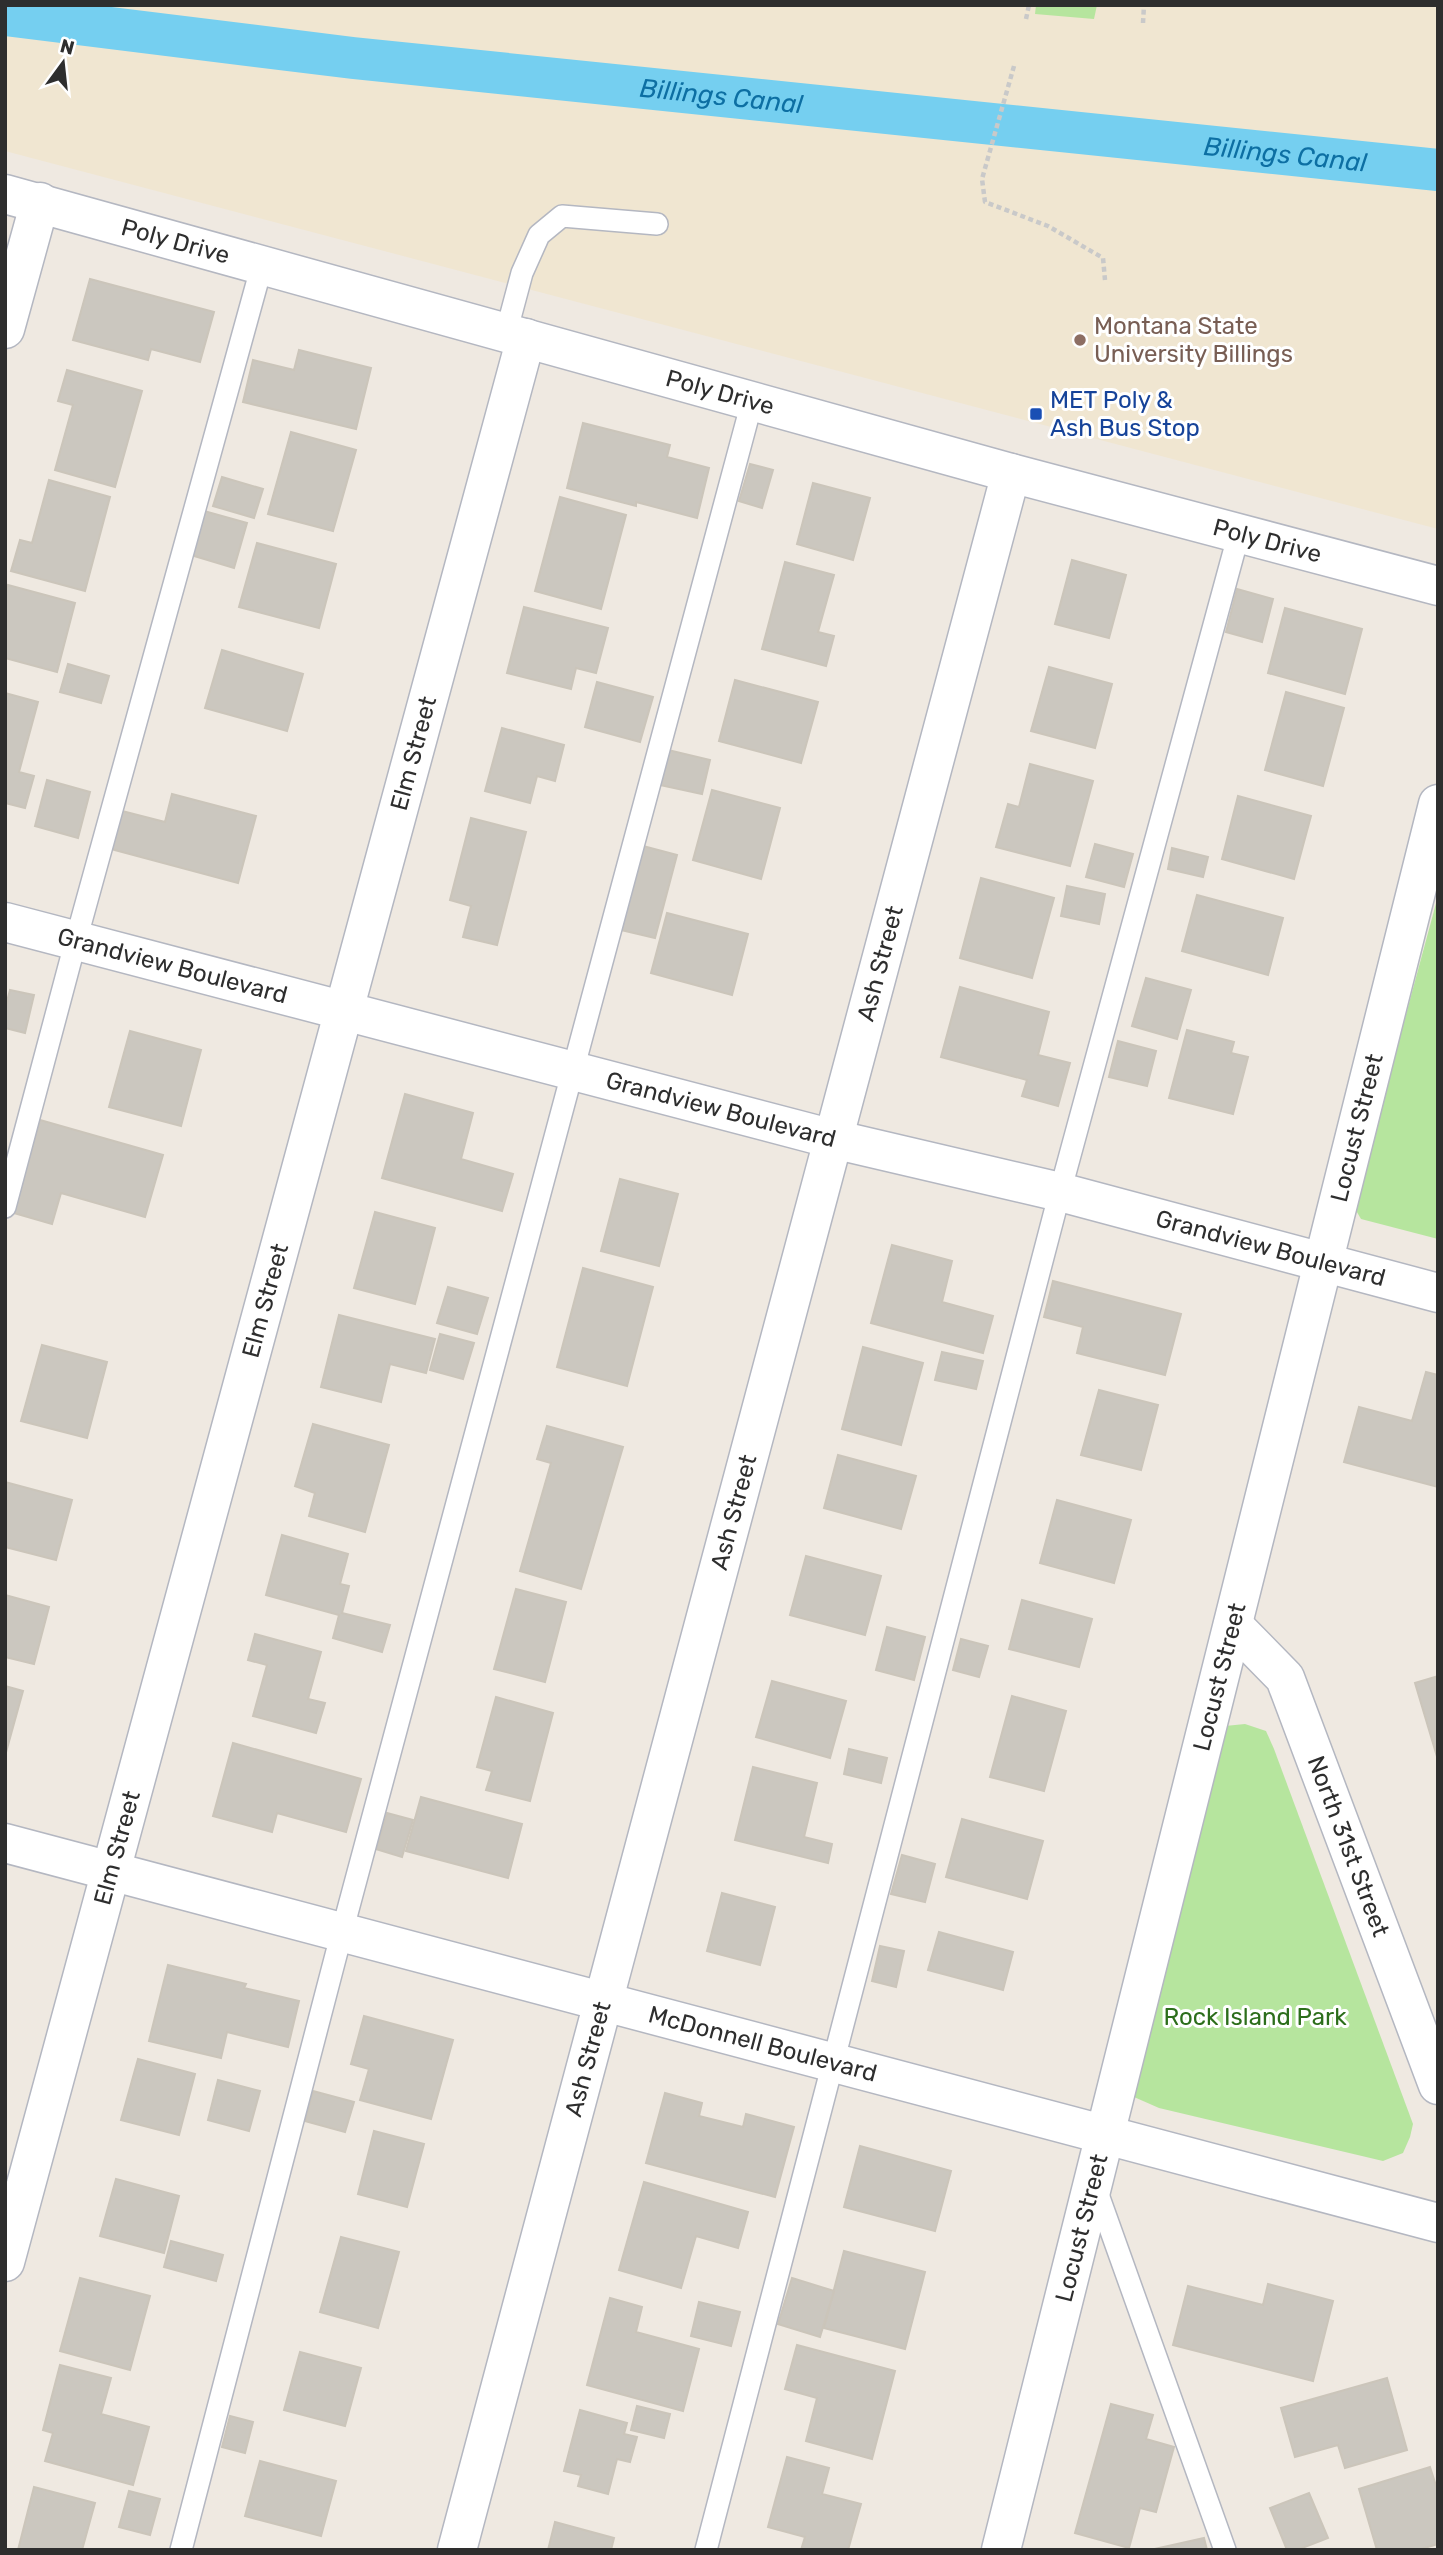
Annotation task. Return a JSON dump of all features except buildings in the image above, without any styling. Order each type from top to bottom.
[{"type":"street","name":"Poly Drive","points":[[22,198],[1011,473],[1438,586]]},
{"type":"street","points":[[5,328],[22,198]]},
{"type":"street","name":"Elm Street","points":[[5,2262],[344,1012],[516,336]]},
{"type":"street","name":"Ash Street","points":[[457,2550],[1011,473]]},
{"type":"street","name":"Locust Street","points":[[1001,2550],[1438,804]]},
{"type":"street","name":"Grandview Boulevard","points":[[5,922],[833,1139],[1060,1192],[1438,1293]]},
{"type":"street","name":"North 31st Street","points":[[1233,1625],[1285,1678],[1438,2085]]},
{"type":"street","name":"McDonnell Boulevard","points":[[5,1843],[1438,2223]]},
{"type":"lane","points":[[516,336],[522,273],[539,235],[562,216],[657,224]]},
{"type":"lane","points":[[5,1207],[261,265]]},
{"type":"lane","points":[[181,2550],[342,1932],[752,401]]},
{"type":"lane","points":[[706,2550],[1060,1192],[1239,533]]},
{"type":"lane","points":[[1093,2180],[1225,2550]]},
{"type":"path","points":[[1027,19],[1029,5]]},
{"type":"path","points":[[1143,23],[1144,5]]},
{"type":"path","points":[[1014,66],[982,178],[985,202],[1048,226],[1080,243],[1102,258],[1105,280]]},
{"type":"shaded area","name":"Montana State University Billings","points":[[5,5],[1438,5],[1438,529],[5,151]]},
{"type":"green space","points":[[1036,5],[1097,5],[1094,19],[1035,14]]},
{"type":"green space","points":[[1438,896],[1438,1239],[1361,1219],[1354,1207]]},
{"type":"green space","name":"Rock Island Park","points":[[1245,1724],[1266,1731],[1274,1749],[1413,2124],[1403,2153],[1383,2161],[1159,2108],[1134,2097],[1122,2086],[1225,1726]]},
{"type":"waterway","name":"Billings Canal","points":[[5,15],[353,58],[1438,170]]},
{"type":"place","name":"Montana State University Billings","points":[[1080,340]]},
{"type":"place","name":"MET Poly & Ash Bus Stop","points":[[1036,414]]}]
